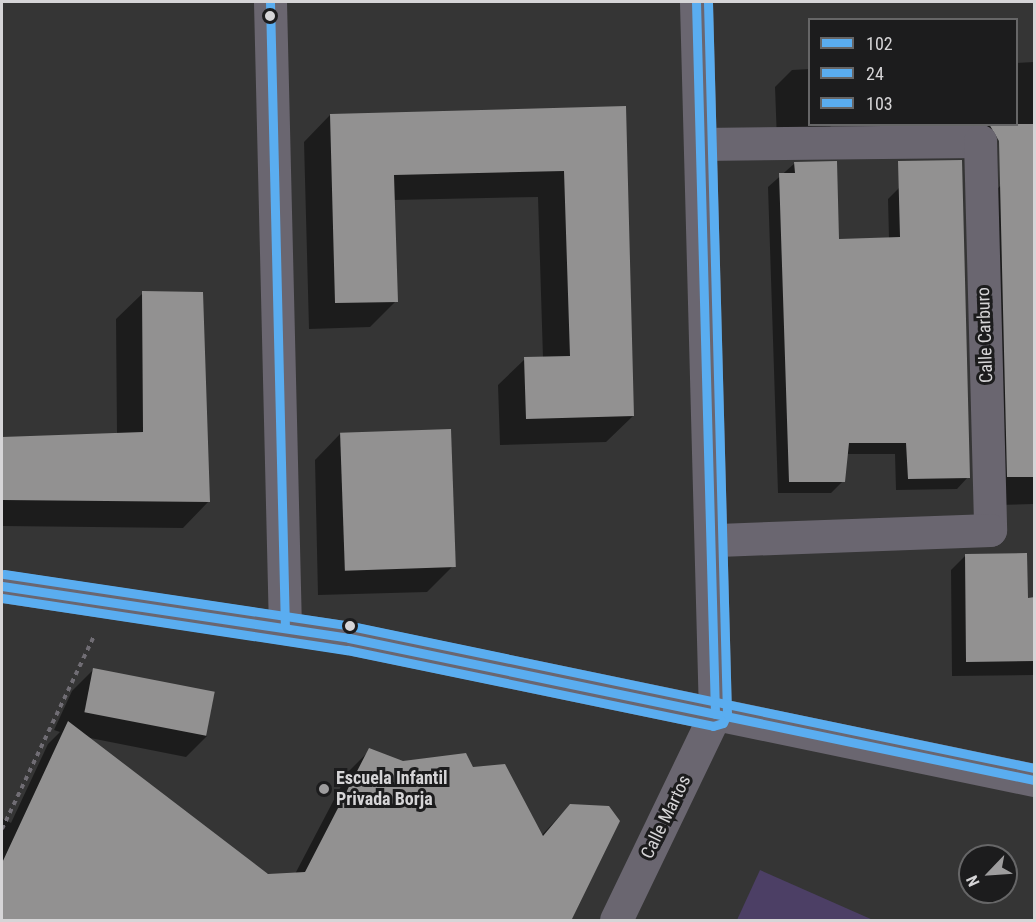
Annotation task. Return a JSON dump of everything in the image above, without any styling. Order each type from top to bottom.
[{"type":"street","points":[[270,2],[285,627]]},
{"type":"street","points":[[696,2],[715,714]]},
{"type":"street","name":"Calle Carburo","points":[[700,144],[980,141],[990,530],[711,540]]},
{"type":"street","points":[[2,585],[109,605],[285,627],[1035,780]]},
{"type":"street","name":"Calle Martos","points":[[616,921],[715,714]]},
{"type":"path","points":[[2,829],[109,605]]},
{"type":"shaded area","points":[[760,870],[873,920],[737,920]]},
{"type":"building","points":[[626,106],[634,416],[526,419],[524,357],[570,356],[564,171],[394,175],[398,302],[335,303],[330,114]]},
{"type":"building","points":[[1035,124],[1035,477],[1007,477],[999,141],[990,126]]},
{"type":"building","points":[[962,160],[970,478],[908,479],[906,443],[849,443],[845,482],[789,482],[779,173],[795,173],[794,162],[837,161],[839,239],[900,237],[898,161]]},
{"type":"building","points":[[142,291],[203,292],[210,502],[2,500],[2,437],[143,432]]},
{"type":"building","points":[[451,429],[456,567],[345,571],[340,433]]},
{"type":"building","points":[[1027,553],[1028,598],[1035,597],[1035,661],[966,662],[965,554]]},
{"type":"building","points":[[93,668],[215,692],[206,736],[84,712]]},
{"type":"building","name":"Escuela Infantil Privada Borja","points":[[68,721],[268,874],[305,872],[369,748],[403,761],[466,753],[473,767],[505,764],[543,836],[570,804],[609,806],[620,821],[571,921],[2,921],[2,863]]},
{"type":"transit line","name":"102","points":[[270,2],[285,627]]},
{"type":"transit line","name":"102","points":[[696,2],[715,714]]},
{"type":"transit line","name":"24","points":[[2,598],[347,650],[713,726],[723,723],[727,714],[708,2]]},
{"type":"transit line","name":"103","points":[[4,574],[351,626],[1034,768]]},
{"type":"transit line","name":"102","points":[[2,586],[349,638],[1034,780]]},
{"type":"place","name":"Escuela Infantil Privada Borja","points":[[324,789]]}]
